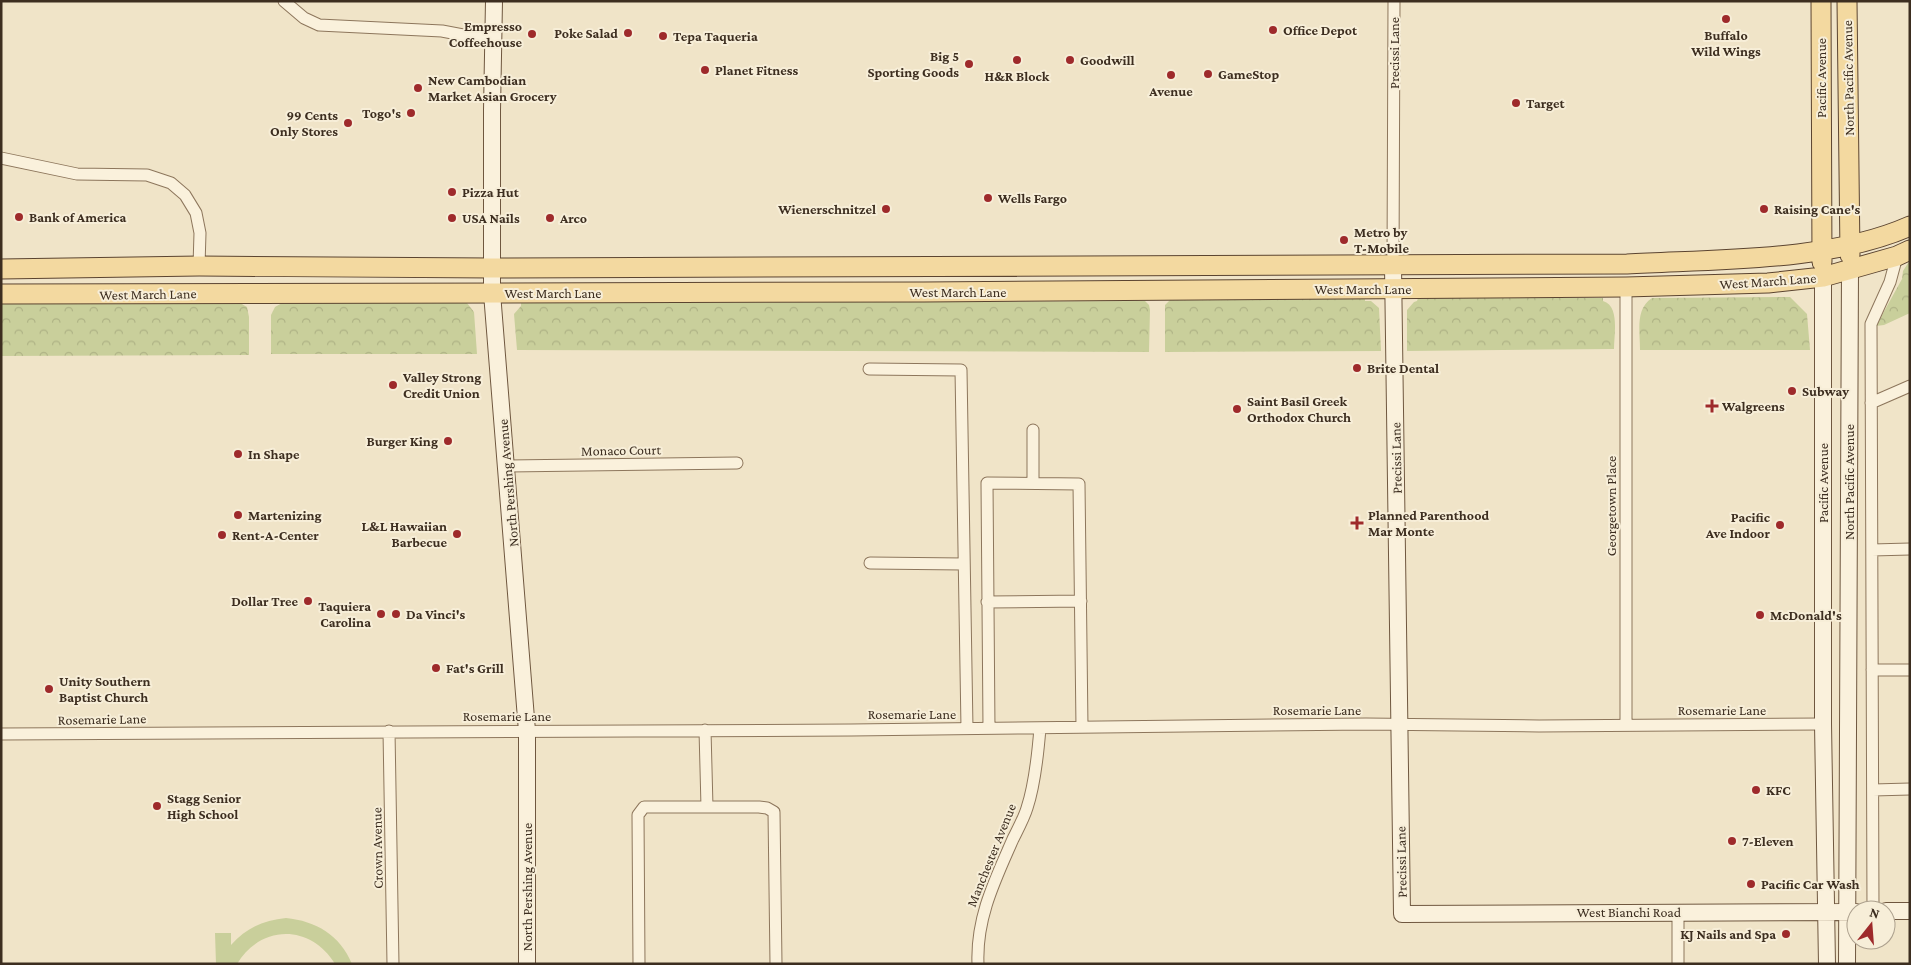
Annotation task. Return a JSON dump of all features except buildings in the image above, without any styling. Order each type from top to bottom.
[{"type":"main road","name":"North Pershing Avenue","points":[[494,1],[492,293],[527,731],[527,964]]},
{"type":"main road","name":"Pacific Avenue","points":[[1821,1],[1823,724],[1826,964]]},
{"type":"main road","name":"North Pacific Avenue","points":[[1847,1],[1850,244],[1847,776],[1851,900]]},
{"type":"main road","name":"West March Lane","points":[[1,269],[199,266],[492,268],[1627,264],[1766,257],[1822,250],[1872,239],[1910,226]]},
{"type":"main road","name":"West March Lane","points":[[1,294],[1626,287],[1768,283],[1823,277],[1904,253]]},
{"type":"main road","name":"Precissi Lane","points":[[1393,266],[1402,914]]},
{"type":"main road","points":[[1823,724],[1829,726],[1834,731],[1847,776]]},
{"type":"main road","points":[[1896,911],[1910,911]]},
{"type":"main road","name":"West Bianchi Road","points":[[1402,914],[1846,912]]},
{"type":"main road","name":"North Pacific Avenue","points":[[1847,964],[1848,950]]},
{"type":"street","name":"Precissi Lane","points":[[1393,266],[1394,1]]},
{"type":"street","points":[[288,3],[304,18],[319,25],[442,31],[463,35],[494,36]]},
{"type":"street","points":[[1,158],[77,174],[147,175],[171,183],[185,195],[196,213],[200,232],[199,266]]},
{"type":"street","points":[[1873,900],[1871,324],[1904,253]]},
{"type":"street","name":"Georgetown Place","points":[[1626,287],[1626,725]]},
{"type":"street","points":[[869,369],[962,370],[963,564],[967,728]]},
{"type":"street","points":[[1871,402],[1910,386]]},
{"type":"street","points":[[1033,430],[1034,483]]},
{"type":"street","name":"Monaco Court","points":[[507,466],[737,463]]},
{"type":"street","points":[[989,728],[987,483],[1079,484],[1082,727]]},
{"type":"street","points":[[1872,550],[1910,549]]},
{"type":"street","points":[[870,564],[963,564]]},
{"type":"street","points":[[988,602],[1081,601]]},
{"type":"street","points":[[1872,670],[1910,670]]},
{"type":"street","name":"Rosemarie Lane","points":[[1,734],[1823,724]]},
{"type":"street","name":"Manchester Avenue","points":[[978,964],[978,938],[982,914],[991,888],[1027,808],[1036,766],[1040,728]]},
{"type":"street","points":[[705,730],[707,807]]},
{"type":"street","name":"Crown Avenue","points":[[389,731],[394,964]]},
{"type":"street","points":[[1873,790],[1910,790]]},
{"type":"street","points":[[639,964],[638,815],[644,807],[759,807],[767,808],[774,812],[776,964]]},
{"type":"street","points":[[1678,912],[1678,964]]},
{"type":"green space","points":[[1910,260],[1910,313],[1884,325],[1876,326],[1902,279],[1903,271]]},
{"type":"green space","points":[[1790,297],[1807,314],[1810,350],[1640,350],[1639,328],[1641,314],[1643,308],[1652,298]]},
{"type":"green space","points":[[1418,298],[1603,298],[1603,301],[1612,309],[1614,315],[1614,349],[1407,351],[1407,310]]},
{"type":"green space","points":[[1365,299],[1365,301],[1371,301],[1379,308],[1381,351],[1165,352],[1165,305],[1170,300]]},
{"type":"green space","points":[[1145,301],[1149,305],[1150,310],[1149,352],[517,350],[514,314],[521,306],[521,303]]},
{"type":"green space","points":[[240,303],[247,307],[249,317],[249,355],[1,356],[1,304]]},
{"type":"green space","points":[[282,303],[467,303],[474,312],[477,354],[271,354],[271,315],[275,307]]},
{"type":"green space","points":[[286,918],[307,922],[326,931],[341,945],[352,964],[335,964],[325,951],[313,942],[300,936],[286,934],[272,936],[259,942],[247,951],[237,964],[216,964],[215,933],[231,933],[231,945],[256,926]]},
{"type":"place","name":"Buffalo Wild Wings","points":[[1726,19]]},
{"type":"place","name":"Office Depot","points":[[1273,30]]},
{"type":"place","name":"Poke Salad","points":[[628,33]]},
{"type":"place","name":"Empresso Coffeehouse","points":[[532,34]]},
{"type":"place","name":"Tepa Taqueria","points":[[663,36]]},
{"type":"place","name":"H&R Block","points":[[1017,60]]},
{"type":"place","name":"Goodwill","points":[[1070,60]]},
{"type":"place","name":"Big 5 Sporting Goods","points":[[969,64]]},
{"type":"place","name":"Planet Fitness","points":[[705,70]]},
{"type":"place","name":"GameStop","points":[[1208,74]]},
{"type":"place","name":"Avenue","points":[[1171,75]]},
{"type":"place","name":"New Cambodian Market Asian Grocery","points":[[418,88]]},
{"type":"place","name":"Target","points":[[1516,103]]},
{"type":"place","name":"Togo's","points":[[411,113]]},
{"type":"place","name":"99 Cents Only Stores","points":[[348,123]]},
{"type":"place","name":"Pizza Hut","points":[[452,192]]},
{"type":"place","name":"Wells Fargo","points":[[988,198]]},
{"type":"place","name":"Wienerschnitzel","points":[[886,209]]},
{"type":"place","name":"Raising Cane's","points":[[1764,209]]},
{"type":"place","name":"Bank of America","points":[[19,217]]},
{"type":"place","name":"USA Nails","points":[[452,218]]},
{"type":"place","name":"Arco","points":[[550,218]]},
{"type":"place","name":"Metro by T-Mobile","points":[[1344,240]]},
{"type":"place","name":"Brite Dental","points":[[1357,368]]},
{"type":"place","name":"Valley Strong Credit Union","points":[[393,385]]},
{"type":"place","name":"Subway","points":[[1792,391]]},
{"type":"place","name":"Walgreens","points":[[1712,406]]},
{"type":"place","name":"Saint Basil Greek Orthodox Church","points":[[1237,409]]},
{"type":"place","name":"Burger King","points":[[448,441]]},
{"type":"place","name":"In Shape","points":[[238,454]]},
{"type":"place","name":"Martenizing","points":[[238,515]]},
{"type":"place","name":"Planned Parenthood Mar Monte","points":[[1357,523]]},
{"type":"place","name":"Pacific Ave Indoor","points":[[1780,525]]},
{"type":"place","name":"L&L Hawaiian Barbecue","points":[[457,534]]},
{"type":"place","name":"Rent-A-Center","points":[[222,535]]},
{"type":"place","name":"Dollar Tree","points":[[308,601]]},
{"type":"place","name":"Taquiera Carolina","points":[[381,614]]},
{"type":"place","name":"Da Vinci's","points":[[396,614]]},
{"type":"place","name":"McDonald's","points":[[1760,615]]},
{"type":"place","name":"Fat's Grill","points":[[436,668]]},
{"type":"place","name":"Unity Southern Baptist Church","points":[[49,689]]},
{"type":"place","name":"KFC","points":[[1756,790]]},
{"type":"place","name":"Stagg Senior High School","points":[[157,806]]},
{"type":"place","name":"7-Eleven","points":[[1732,841]]},
{"type":"place","name":"Pacific Car Wash","points":[[1751,884]]},
{"type":"place","name":"KJ Nails and Spa","points":[[1786,934]]}]
